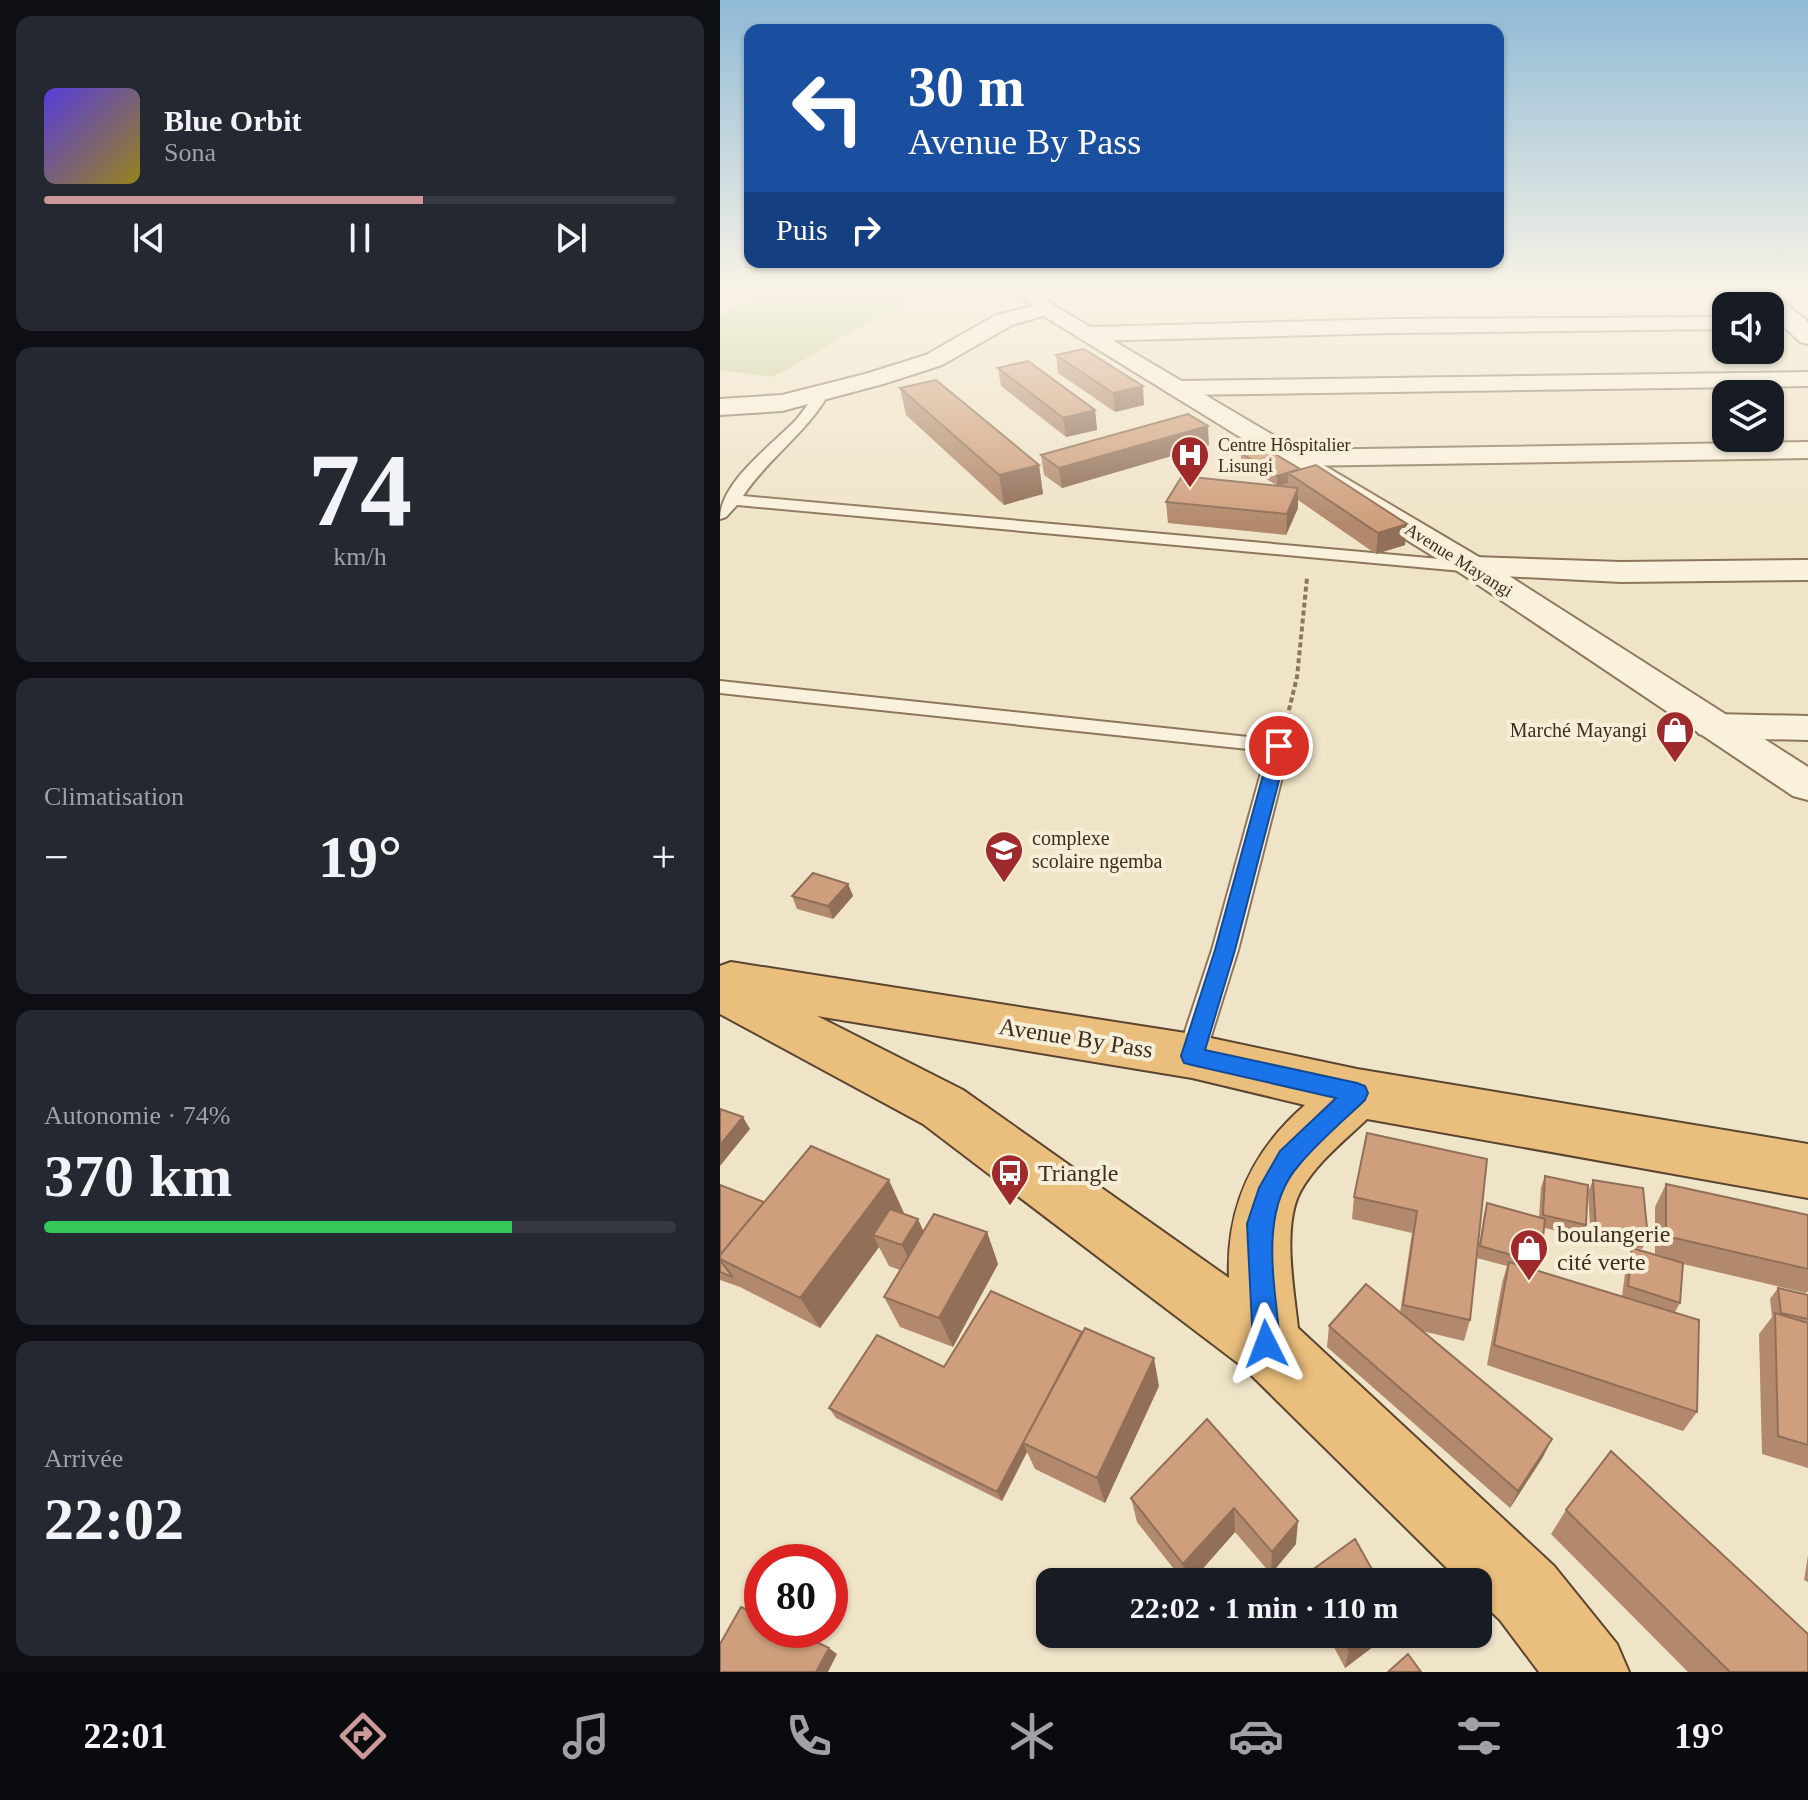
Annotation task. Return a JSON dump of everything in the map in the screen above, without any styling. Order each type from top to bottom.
[{"type":"highway","name":"Avenue By Pass","points":[[720,980],[1192,1056],[1357,1093],[1808,1171]]},
{"type":"highway","points":[[720,990],[943,1107],[1266,1344],[1527,1593],[1589,1672]]},
{"type":"highway","points":[[1266,1344],[1260,1224],[1271,1188],[1288,1159],[1357,1093]]},
{"type":"street","points":[[720,407],[772,404],[910,367]]},
{"type":"street","name":"Avenue Mayangi","points":[[1143,367],[1473,567],[1808,786]]},
{"type":"street","points":[[1177,388],[1808,379]]},
{"type":"street","points":[[1294,458],[1808,450]]},
{"type":"street","points":[[1473,567],[1621,572],[1808,570]]},
{"type":"street","points":[[1713,726],[1808,728]]},
{"type":"lane","points":[[720,514],[735,500],[738,488],[761,461],[809,417],[822,393]]},
{"type":"lane","points":[[735,500],[1473,567]]},
{"type":"lane","points":[[720,687],[1279,746],[1229,935],[1192,1056]]},
{"type":"path","points":[[1279,746],[1297,677],[1308,552]]},
{"type":"green space","points":[[720,367],[790,367],[773,377],[720,370]]},
{"type":"building","points":[[1036,367],[1095,410],[1063,418],[998,368]]},
{"type":"building","points":[[1074,367],[1113,367],[1143,386],[1113,393]]},
{"type":"building","points":[[936,380],[1039,465],[999,475],[900,388]]},
{"type":"building","points":[[1188,414],[1208,426],[1059,468],[1041,455]]},
{"type":"building","points":[[1263,447],[1300,469],[1277,476],[1241,453]]},
{"type":"building","points":[[1316,465],[1407,524],[1378,533],[1288,473]]},
{"type":"building","points":[[1182,476],[1298,488],[1287,514],[1166,502]]},
{"type":"building","points":[[813,873],[848,884],[828,906],[792,896]]},
{"type":"building","points":[[720,1109],[743,1117],[720,1145]]},
{"type":"building","points":[[1367,1133],[1487,1159],[1470,1320],[1403,1305],[1417,1211],[1354,1197]]},
{"type":"building","points":[[811,1146],[889,1180],[800,1298],[720,1259],[720,1255]]},
{"type":"building","points":[[1545,1176],[1588,1185],[1586,1225],[1543,1215]]},
{"type":"building","points":[[1593,1180],[1643,1188],[1648,1238],[1596,1231]]},
{"type":"building","points":[[1666,1184],[1808,1215],[1808,1269],[1666,1236]]},
{"type":"building","points":[[720,1185],[764,1202],[720,1255]]},
{"type":"building","points":[[1487,1203],[1545,1219],[1540,1263],[1480,1246]]},
{"type":"building","points":[[890,1209],[918,1219],[902,1245],[873,1235]]},
{"type":"building","points":[[934,1214],[987,1232],[939,1318],[884,1297]]},
{"type":"building","points":[[1632,1248],[1683,1263],[1680,1303],[1628,1286]]},
{"type":"building","points":[[720,1260],[732,1276],[732,1277],[720,1272]]},
{"type":"building","points":[[1509,1262],[1699,1320],[1697,1412],[1494,1345]]},
{"type":"building","points":[[1366,1284],[1552,1439],[1518,1491],[1329,1326]]},
{"type":"building","points":[[1778,1288],[1808,1295],[1808,1319],[1781,1313]]},
{"type":"building","points":[[991,1291],[1082,1332],[997,1492],[829,1408],[877,1335],[944,1367]]},
{"type":"building","points":[[1775,1313],[1808,1323],[1808,1445],[1778,1436]]},
{"type":"building","points":[[1085,1328],[1154,1358],[1097,1478],[1023,1443]]},
{"type":"building","points":[[1207,1419],[1298,1521],[1272,1552],[1234,1508],[1183,1564],[1131,1498]]},
{"type":"building","points":[[1611,1451],[1808,1634],[1808,1672],[1730,1672],[1566,1510]]},
{"type":"building","points":[[1355,1539],[1371,1568],[1315,1568]]},
{"type":"building","points":[[741,1607],[744,1608],[744,1648],[829,1648],[816,1672],[720,1672],[720,1644]]},
{"type":"building","points":[[1408,1654],[1421,1672],[1388,1672]]},
{"type":"place","name":"Centre Hôspitalier Lisungi","points":[[1190,489]]},
{"type":"place","name":"Marché Mayangi","points":[[1675,764]]},
{"type":"place","name":"complexe scolaire ngemba","points":[[1004,884]]},
{"type":"place","name":"Triangle","points":[[1010,1207]]},
{"type":"place","name":"boulangerie cité verte","points":[[1529,1282]]},
{"type":"route","points":[[1266,1344],[1260,1224],[1271,1188],[1288,1159],[1357,1093],[1192,1056],[1225,950],[1279,746]]}]
